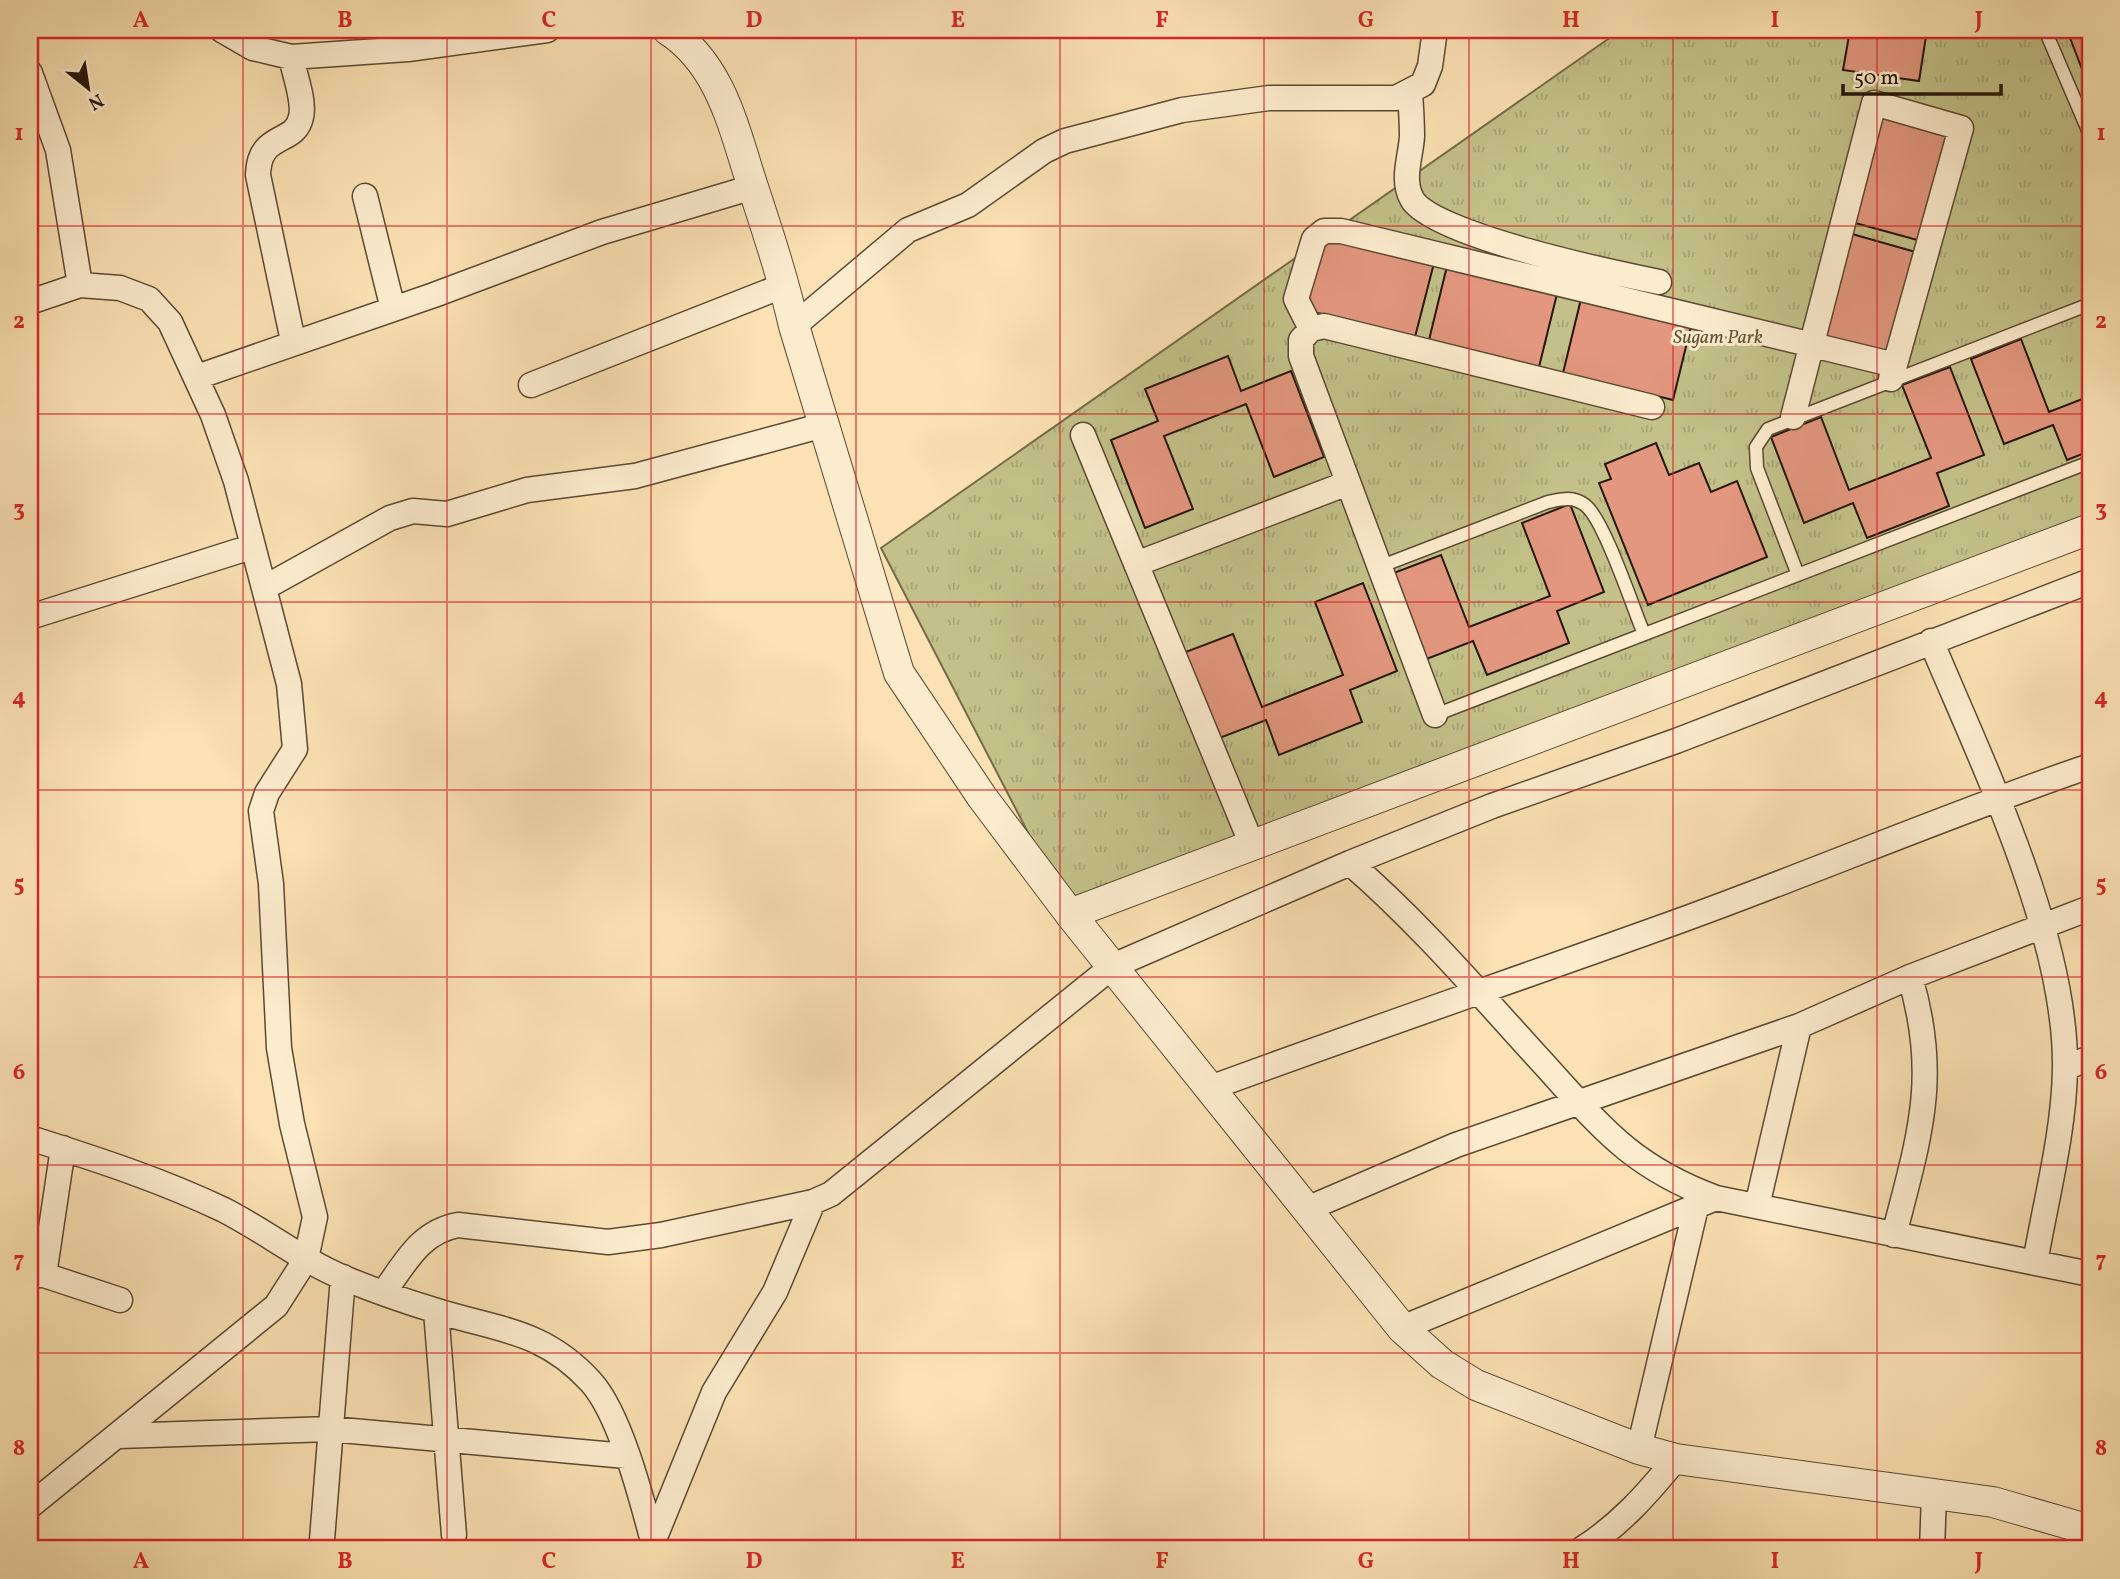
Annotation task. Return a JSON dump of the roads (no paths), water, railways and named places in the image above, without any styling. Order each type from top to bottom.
[{"type":"street","points":[[222,30],[253,48],[291,57],[383,52],[547,30]]},
{"type":"street","points":[[668,30],[701,58],[729,108],[785,285],[794,326],[899,673],[982,797],[1070,914],[1402,1328],[1442,1364],[1476,1385],[1639,1449],[1676,1459],[1993,1502],[2090,1530]]},
{"type":"street","points":[[794,326],[908,230],[968,205],[1044,151],[1065,141],[1182,110],[1269,98],[1396,98],[1423,84],[1430,66],[1435,30]]},
{"type":"street","points":[[291,57],[302,115],[293,130],[265,148],[259,158],[258,175],[293,341]]},
{"type":"street","points":[[30,73],[58,150],[80,285]]},
{"type":"street","points":[[1410,93],[1412,137],[1406,178],[1412,200],[1425,212],[1450,224],[1564,262],[1659,282]]},
{"type":"street","points":[[1311,329],[1296,299],[1314,239],[1324,231],[1341,231],[1811,345],[1893,372],[1961,128],[1874,103],[1811,345],[1793,417]]},
{"type":"street","points":[[197,377],[602,232],[753,187]]},
{"type":"street","points":[[366,197],[393,309]]},
{"type":"street","points":[[30,302],[80,285],[120,288],[149,299],[170,322],[197,377],[236,481],[251,547],[289,684],[296,728],[295,749],[267,793],[261,811],[271,884],[279,1048],[292,1124],[315,1217],[306,1259],[288,1290],[262,1319],[30,1506]]},
{"type":"street","points":[[531,385],[785,285]]},
{"type":"street","points":[[1435,715],[1301,356],[1301,340],[1311,329],[1324,326],[1652,407]]},
{"type":"street","points":[[264,588],[390,518],[414,511],[447,514],[527,490],[635,476],[824,425]]},
{"type":"street","points":[[1083,435],[1252,845]]},
{"type":"street","points":[[1136,564],[1348,483]]},
{"type":"street","points":[[1070,914],[2090,529]]},
{"type":"street","points":[[30,617],[251,547]]},
{"type":"street","points":[[384,1292],[428,1235],[443,1228],[458,1225],[608,1242],[661,1235],[813,1202],[851,1181],[951,1095],[1113,966],[1350,863],[1492,806],[1676,741],[2090,581]]},
{"type":"street","points":[[1931,641],[1997,798],[2042,926],[2059,1004],[2065,1068],[2059,1129],[2035,1263]]},
{"type":"street","points":[[1210,1088],[1477,990],[1704,912],[1997,798],[2090,765]]},
{"type":"street","points":[[1350,863],[1381,889],[1477,990],[1578,1105],[1625,1151],[1706,1202]]},
{"type":"street","points":[[1307,1209],[1456,1145],[1578,1105],[1799,1026],[1910,977],[2090,908]]},
{"type":"street","points":[[1894,1235],[1920,1133],[1926,1088],[1926,1046],[1910,977]]},
{"type":"street","points":[[1757,1206],[1799,1026]]},
{"type":"street","points":[[2065,1068],[2090,1058]]},
{"type":"street","points":[[30,1138],[160,1181],[227,1212],[343,1278],[436,1311],[502,1326],[536,1339],[591,1382],[609,1407],[654,1545]]},
{"type":"street","points":[[63,1148],[37,1275],[120,1300]]},
{"type":"street","points":[[654,1545],[714,1392],[775,1292],[813,1202]]},
{"type":"street","points":[[1639,1449],[1706,1202]]},
{"type":"street","points":[[1402,1328],[1706,1202],[1757,1206],[2090,1275]]},
{"type":"street","points":[[322,1541],[343,1278]]},
{"type":"street","points":[[436,1311],[454,1535]]},
{"type":"street","points":[[118,1436],[330,1429],[445,1437],[626,1456]]},
{"type":"street","points":[[1582,1549],[1605,1535],[1636,1507],[1676,1459]]},
{"type":"street","points":[[1932,1549],[1934,1495]]},
{"type":"lane","points":[[2045,30],[2090,135]]},
{"type":"lane","points":[[1798,575],[1757,468],[1756,447],[1769,429],[1893,372],[2090,304]]},
{"type":"lane","points":[[1435,715],[2090,462]]},
{"type":"lane","points":[[1379,567],[1548,502],[1570,498],[1586,505],[1598,522],[1644,634]]},
{"type":"park label","name":"Sugam Park","points":[[1718,338]]}]
